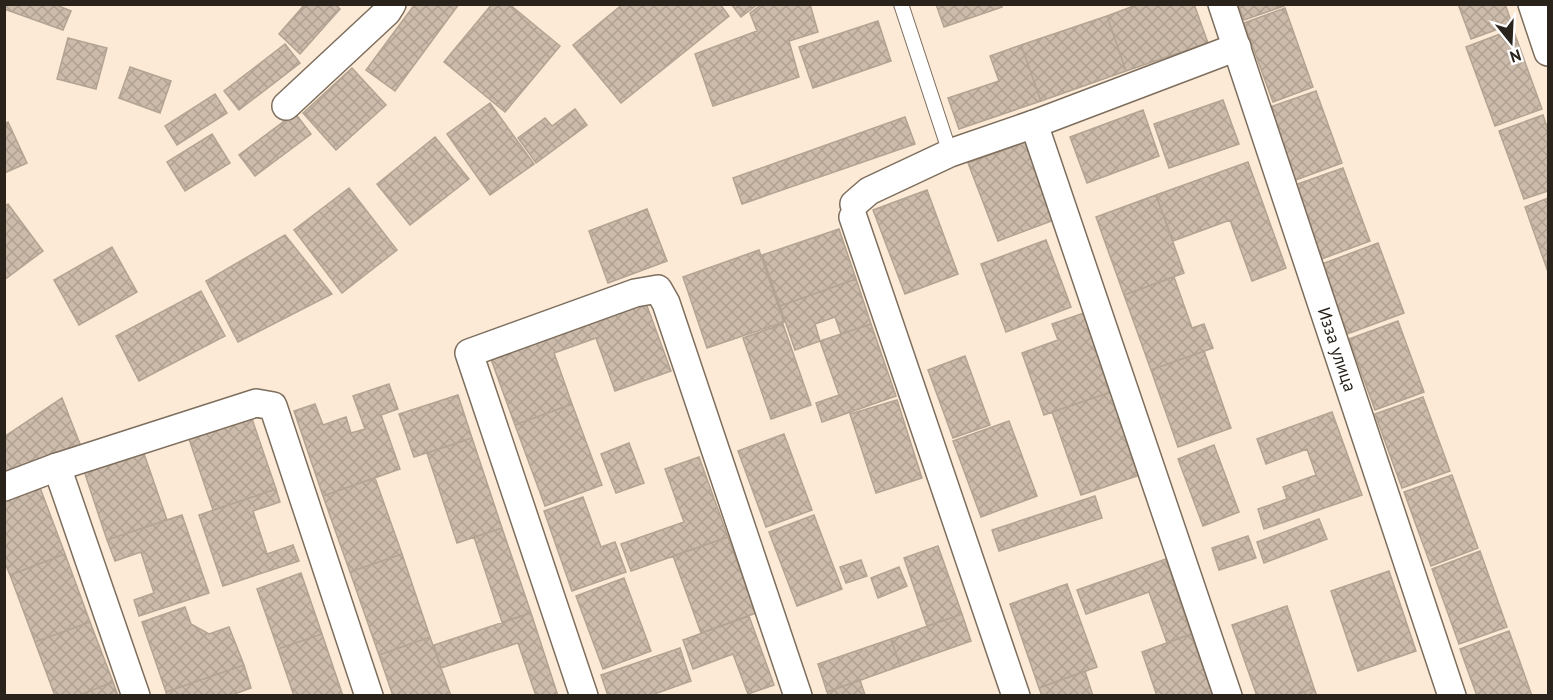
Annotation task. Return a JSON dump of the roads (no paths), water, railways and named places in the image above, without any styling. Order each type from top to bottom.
[{"type":"street","points":[[286,106],[387,12],[392,4]]},
{"type":"street","name":"Изза улица","points":[[1222,4],[1452,696]]},
{"type":"street","points":[[1532,4],[1548,52]]},
{"type":"street","points":[[1016,696],[854,211],[869,191],[950,153],[1034,124],[1237,47]]},
{"type":"street","points":[[1034,124],[1228,696]]},
{"type":"street","points":[[584,696],[469,353],[635,293],[658,289],[666,303],[798,696]]},
{"type":"street","points":[[4,487],[57,467],[256,403],[273,406],[369,696]]},
{"type":"street","points":[[57,467],[136,696]]},
{"type":"lane","points":[[901,4],[950,153]]}]
